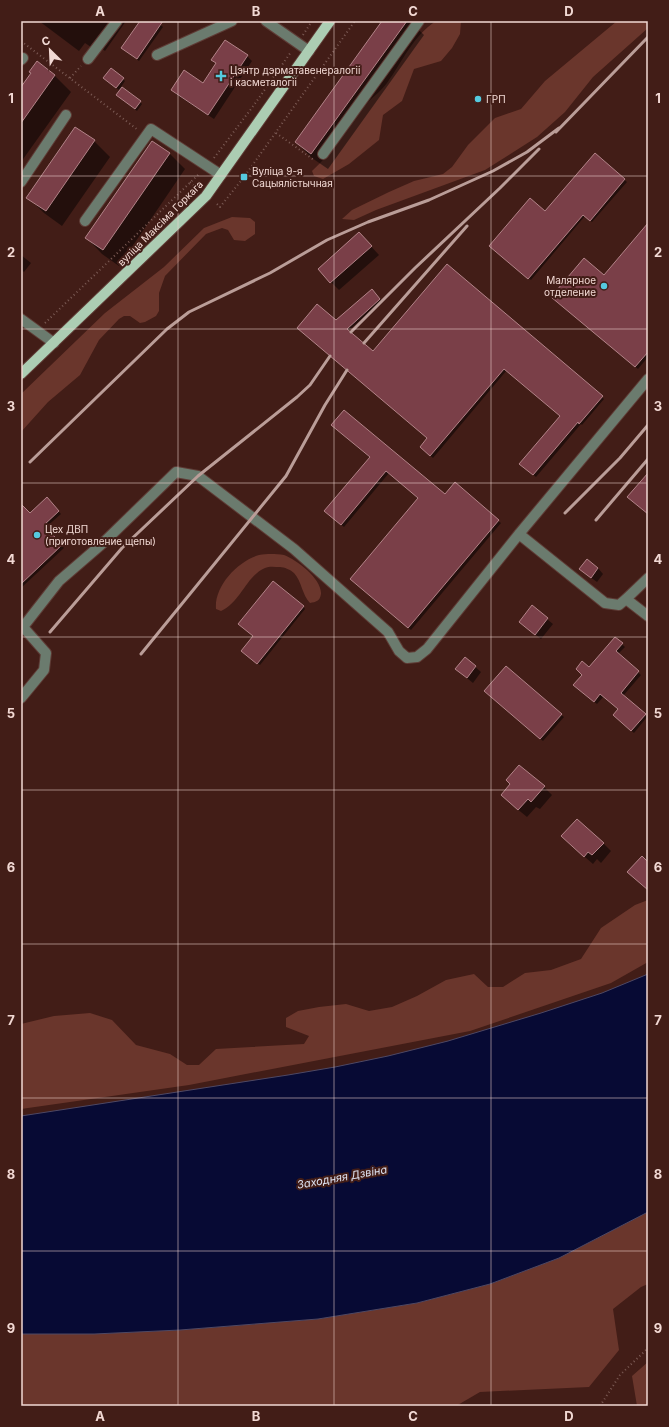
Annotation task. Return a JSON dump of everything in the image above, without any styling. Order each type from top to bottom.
[{"type":"main road","name":"вуліца Максіма Горкага","points":[[21,374],[206,196],[332,21]]},
{"type":"street","points":[[88,59],[117,21]]},
{"type":"street","points":[[157,55],[232,21]]},
{"type":"street","points":[[266,21],[309,52]]},
{"type":"street","points":[[323,154],[419,21]]},
{"type":"street","points":[[21,182],[66,115]]},
{"type":"street","points":[[85,221],[151,129],[221,175]]},
{"type":"street","points":[[21,319],[54,343]]},
{"type":"street","points":[[21,698],[44,670],[46,653],[22,626],[59,581],[104,543],[176,472],[198,476],[294,549],[388,632],[399,651],[406,658],[417,657],[427,649],[519,534],[648,379]]},
{"type":"street","points":[[519,534],[605,603],[619,605],[648,578]]},
{"type":"street","points":[[626,599],[648,616]]},
{"type":"path","points":[[37,330],[208,166],[254,105],[312,21]]},
{"type":"path","points":[[217,204],[220,207],[244,177],[355,21]]},
{"type":"path","points":[[21,41],[146,136]]},
{"type":"path","points":[[70,78],[88,59]]},
{"type":"path","points":[[276,132],[314,161],[323,154]]},
{"type":"path","points":[[190,182],[198,189]]},
{"type":"path","points":[[600,1406],[620,1375],[648,1348]]},
{"type":"shaded area","points":[[436,21],[461,21],[460,34],[452,48],[441,61],[414,69],[402,101],[383,115],[379,140],[349,164],[323,179],[314,176],[312,171],[334,146],[368,102],[385,86],[420,34]]},
{"type":"shaded area","points":[[617,21],[648,21],[648,28],[593,77],[565,112],[537,137],[485,170],[376,210],[354,220],[342,219],[352,210],[389,192],[414,181],[443,174],[452,167],[468,145],[495,118],[521,109],[545,81]]},
{"type":"shaded area","points":[[232,217],[250,218],[255,222],[255,234],[245,241],[234,240],[228,230],[222,228],[206,234],[165,276],[159,293],[159,311],[156,316],[140,323],[130,316],[124,316],[119,319],[99,340],[80,375],[48,402],[21,432],[21,394],[105,313],[164,267],[204,228]]},
{"type":"shaded area","points":[[279,554],[289,557],[308,571],[313,576],[320,588],[321,594],[319,600],[310,603],[307,600],[299,580],[294,573],[282,567],[270,567],[258,572],[234,602],[228,607],[221,611],[216,609],[216,600],[223,583],[236,569],[251,558]]},
{"type":"shaded area","points":[[648,900],[648,962],[611,983],[470,1031],[189,1085],[21,1109],[21,1024],[54,1016],[90,1013],[112,1020],[136,1045],[170,1054],[187,1065],[199,1065],[216,1049],[304,1044],[309,1036],[286,1027],[286,1018],[298,1011],[346,1004],[369,1011],[392,1007],[417,996],[446,980],[474,974],[488,987],[503,987],[525,973],[551,970],[581,959],[601,928],[635,905]]},
{"type":"shaded area","points":[[648,1212],[648,1284],[641,1287],[613,1309],[619,1350],[589,1387],[480,1392],[456,1406],[21,1406],[21,1334],[94,1334],[180,1330],[318,1319],[417,1303],[490,1284],[559,1258]]},
{"type":"shaded area","points":[[648,1362],[648,1406],[637,1406],[632,1376]]},
{"type":"water","name":"Заходняя Дзвіна","points":[[648,974],[648,1212],[559,1258],[490,1284],[417,1303],[318,1319],[180,1330],[94,1334],[21,1334],[21,1116],[288,1075],[388,1056],[448,1041],[541,1013],[602,993]]},
{"type":"building","points":[[140,21],[163,21],[137,59],[121,48]]},
{"type":"building","points":[[382,21],[407,21],[311,154],[295,142]]},
{"type":"building","name":"Цэнтр дэрматавенералогіі і касметалогіі","points":[[225,40],[248,55],[208,115],[171,90],[184,70],[203,83],[216,63],[211,60]]},
{"type":"building","points":[[37,61],[55,75],[21,123],[21,87]]},
{"type":"building","points":[[111,68],[124,78],[116,88],[103,78]]},
{"type":"building","points":[[122,87],[141,101],[135,109],[116,95]]},
{"type":"building","points":[[75,127],[95,140],[46,211],[26,198]]},
{"type":"building","points":[[152,141],[170,153],[103,250],[85,238]]},
{"type":"building","points":[[595,153],[625,179],[590,221],[583,215],[528,279],[489,246],[530,198],[545,211]]},
{"type":"building","name":"Малярное отделение","points":[[648,223],[648,352],[635,367],[551,297],[584,258],[604,275]]},
{"type":"building","points":[[359,232],[372,246],[330,283],[318,269]]},
{"type":"building","points":[[447,264],[603,396],[579,424],[578,422],[533,475],[519,464],[560,416],[504,369],[430,456],[420,447],[427,438],[297,328],[317,304],[336,320],[372,289],[380,299],[347,329],[373,351]]},
{"type":"building","points":[[344,410],[445,494],[455,482],[499,520],[408,628],[350,579],[418,498],[386,471],[341,525],[324,511],[370,457],[331,425]]},
{"type":"building","points":[[648,473],[648,514],[627,497]]},
{"type":"building","name":"Цех ДВП (приготовление щепы)","points":[[47,497],[59,511],[44,525],[62,545],[21,584],[21,504],[30,513]]},
{"type":"building","points":[[587,559],[598,568],[591,578],[579,569]]},
{"type":"building","points":[[273,581],[304,606],[257,664],[241,651],[253,636],[238,624]]},
{"type":"building","points":[[532,605],[548,618],[535,635],[519,622]]},
{"type":"building","points":[[615,637],[623,643],[616,651],[639,671],[621,693],[646,714],[631,731],[613,715],[618,709],[600,694],[594,702],[573,685],[582,675],[576,669],[582,661],[589,667]]},
{"type":"building","points":[[465,657],[476,666],[467,678],[455,669]]},
{"type":"building","points":[[506,666],[562,714],[540,739],[484,691]]},
{"type":"building","points":[[519,765],[545,786],[531,802],[528,799],[518,810],[501,795],[510,784],[506,780]]},
{"type":"building","points":[[577,819],[604,843],[592,855],[588,852],[584,857],[561,836]]},
{"type":"building","points":[[642,856],[648,862],[648,890],[627,872]]},
{"type":"railway","points":[[556,132],[648,37]]},
{"type":"railway","points":[[30,462],[167,329],[189,312],[270,273],[327,240],[368,222],[429,200],[493,171],[527,152],[559,128]]},
{"type":"railway","points":[[351,332],[415,268],[539,149]]},
{"type":"railway","points":[[364,343],[467,226]]},
{"type":"railway","points":[[50,632],[122,548],[198,476],[297,397],[310,385],[330,356]]},
{"type":"railway","points":[[141,654],[286,476],[325,405],[347,370]]},
{"type":"railway","points":[[565,513],[620,458],[648,425]]},
{"type":"railway","points":[[596,520],[648,459]]},
{"type":"place","name":"Цэнтр дэрматавенералогіі і касметалогіі","points":[[221,76]]},
{"type":"place","name":"ГРП","points":[[478,99]]},
{"type":"place","name":"Вуліца 9-я Сацыялістычная","points":[[244,177]]},
{"type":"place","name":"Малярное отделение","points":[[604,286]]},
{"type":"place","name":"Цех ДВП (приготовление щепы)","points":[[37,535]]}]
